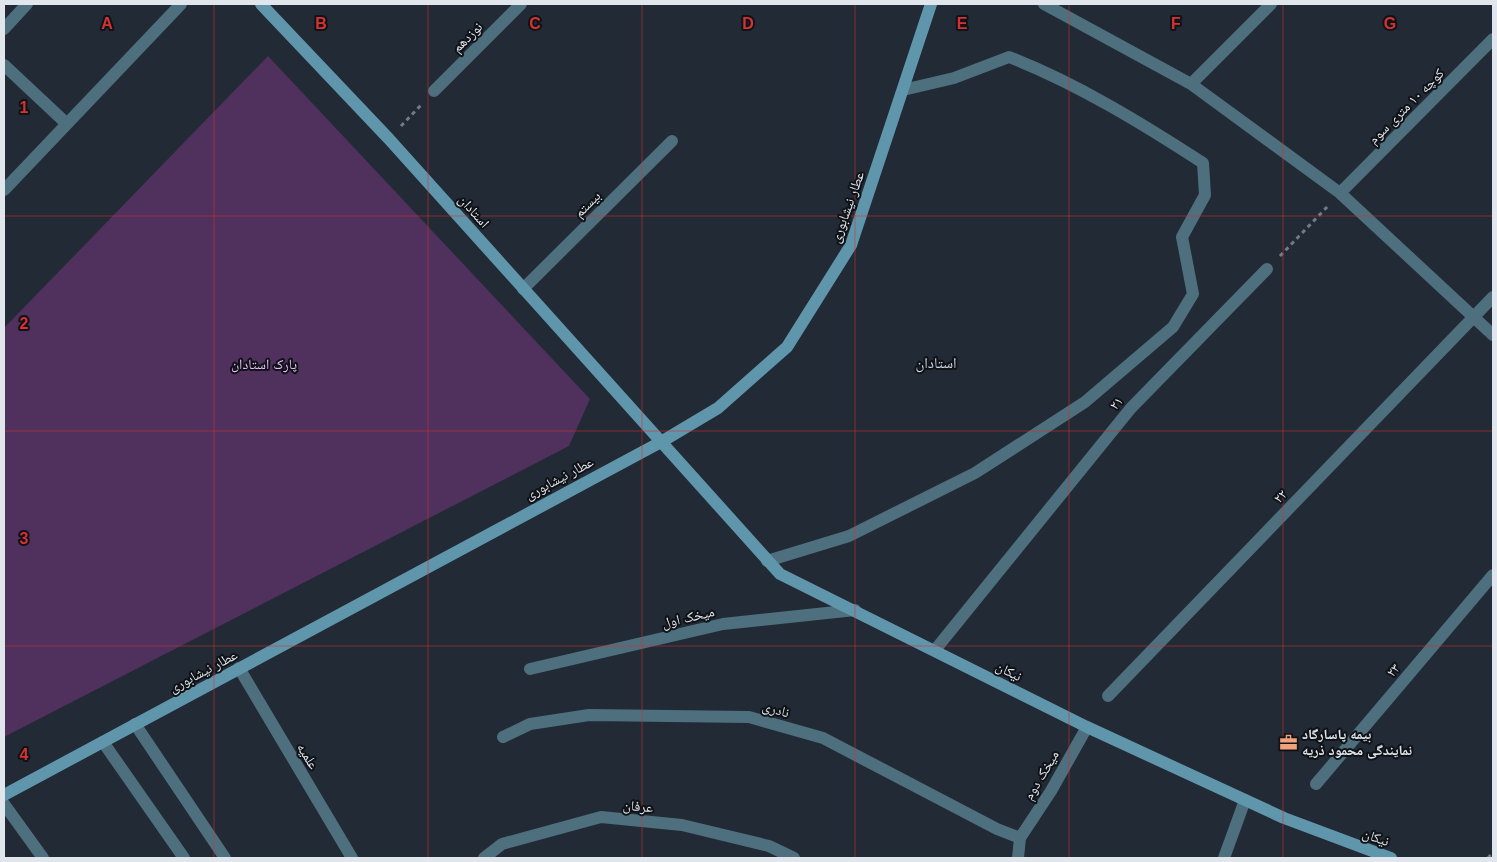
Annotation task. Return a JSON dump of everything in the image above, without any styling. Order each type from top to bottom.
[{"type":"main road","name":"استادان","points":[[261,4],[389,140],[661,442]]},
{"type":"main road","name":"عطار نیشابوری","points":[[4,795],[661,442],[718,408],[787,347],[851,245],[931,4]]},
{"type":"main road","name":"نیکان","points":[[661,442],[767,562],[780,574],[936,650],[1087,727],[1284,818],[1391,858]]},
{"type":"street","points":[[4,29],[27,4]]},
{"type":"street","points":[[4,190],[181,4]]},
{"type":"street","name":"نوزدهم","points":[[434,92],[521,4]]},
{"type":"street","points":[[1044,4],[1190,84],[1340,193],[1493,335]]},
{"type":"street","points":[[1190,84],[1271,4]]},
{"type":"street","name":"کوچه ۱۰ متری سوم","points":[[1340,193],[1493,39]]},
{"type":"street","points":[[767,562],[849,536],[975,473],[1084,402],[1173,328],[1193,294],[1182,237],[1206,195],[1203,163],[1166,139],[1041,69],[1009,57],[954,78],[903,90]]},
{"type":"street","points":[[4,65],[67,124]]},
{"type":"street","name":"بیستم","points":[[523,289],[672,141]]},
{"type":"street","name":"۲۱","points":[[936,650],[1132,408],[1268,269]]},
{"type":"street","name":"۲۲","points":[[1108,696],[1493,297]]},
{"type":"street","name":"۲۳","points":[[1316,784],[1493,575]]},
{"type":"street","name":"میخک اول","points":[[530,669],[723,624],[855,610]]},
{"type":"street","name":"علمیه","points":[[239,668],[352,858]]},
{"type":"street","name":"نادری","points":[[503,737],[530,724],[589,715],[749,717],[823,738],[997,829],[1020,838]]},
{"type":"street","points":[[135,724],[225,858]]},
{"type":"street","name":"میخک دوم","points":[[1020,838],[1051,791],[1087,727]]},
{"type":"street","points":[[103,742],[184,858]]},
{"type":"street","points":[[1224,858],[1245,800]]},
{"type":"street","points":[[4,804],[43,858]]},
{"type":"street","name":"عرفان","points":[[484,858],[502,844],[602,817],[682,824],[769,846],[794,858]]},
{"type":"street","points":[[1018,858],[1020,838]]},
{"type":"path","points":[[389,140],[434,92]]},
{"type":"path","points":[[1268,269],[1340,193]]},
{"type":"path","points":[[1488,858],[1493,852]]},
{"type":"green space","name":"پارک استادان","points":[[268,56],[590,399],[569,446],[4,737],[4,328]]},
{"type":"place","name":"بیمه پاسارگاد نمایندگی محمود ذریه","points":[[1288,742]]},
{"type":"district","name":"استادان","points":[[936,363]]}]
